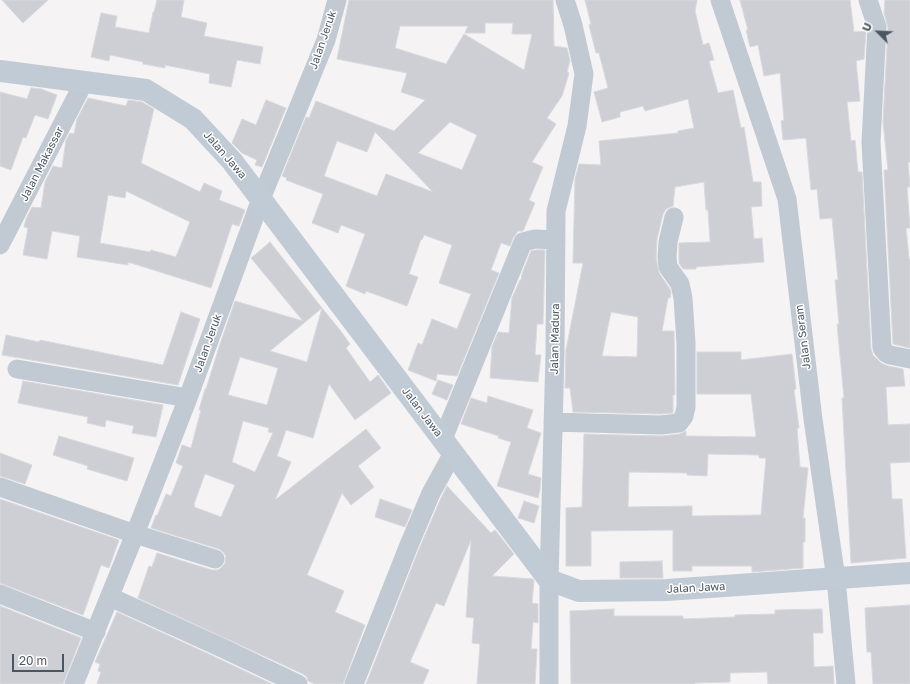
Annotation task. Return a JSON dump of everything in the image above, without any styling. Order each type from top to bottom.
[{"type":"street","name":"Jalan Jeruk","points":[[74,684],[110,597],[188,398],[261,199],[326,40],[336,0]]},
{"type":"street","name":"Jalan Madura","points":[[549,684],[549,580],[556,211],[578,126],[584,74],[573,25],[565,0]]},
{"type":"street","name":"Jalan Seram","points":[[720,0],[787,199],[813,419],[836,579],[846,684]]},
{"type":"street","points":[[868,0],[877,27],[871,142],[882,348],[886,353],[895,357],[910,359]]},
{"type":"street","name":"Jalan Jawa","points":[[0,71],[146,90],[193,119],[232,161],[549,580],[579,591],[667,590],[910,573]]},
{"type":"street","name":"Jalan Makassar","points":[[0,245],[84,82]]},
{"type":"street","points":[[553,422],[661,425],[679,423],[684,416],[686,407],[686,343],[683,298],[680,284],[668,267],[667,262],[668,242],[674,217]]},
{"type":"street","points":[[354,684],[411,538],[431,493],[523,242],[535,239],[556,240]]},
{"type":"street","points":[[17,369],[188,398]]},
{"type":"street","points":[[0,487],[135,534],[215,559]]},
{"type":"street","points":[[0,594],[96,632]]},
{"type":"street","points":[[110,597],[298,684]]},
{"type":"building","points":[[2,0],[48,0],[23,23]]},
{"type":"building","points":[[157,0],[184,0],[181,17],[207,23],[204,36],[263,47],[260,64],[237,60],[231,87],[209,83],[210,74],[165,65],[165,68],[143,64],[143,62],[110,55],[109,61],[91,57],[101,13],[117,16],[115,27],[149,33]]},
{"type":"building","points":[[349,0],[553,0],[554,46],[567,48],[570,61],[567,72],[569,73],[562,96],[547,118],[556,124],[532,162],[543,167],[529,200],[535,203],[523,231],[518,231],[510,246],[501,243],[491,270],[499,273],[457,376],[437,374],[436,381],[408,370],[418,343],[422,345],[432,319],[457,329],[471,294],[439,283],[452,245],[424,235],[422,240],[421,239],[409,274],[418,277],[407,306],[366,291],[365,294],[346,286],[365,234],[341,225],[338,233],[312,223],[323,194],[286,180],[287,178],[282,176],[306,117],[309,118],[316,101],[394,131],[425,100],[401,92],[407,73],[337,59]],"holes":[[[485,23],[513,23],[512,34],[532,34],[524,70],[464,34],[446,64],[395,48],[400,26],[468,26],[465,33],[485,33]],[[450,122],[477,135],[462,170],[418,153]],[[375,132],[433,192],[386,174],[377,196],[324,176],[337,141],[367,152]]]},
{"type":"building","points":[[585,0],[697,0],[695,11],[703,45],[709,43],[714,60],[709,61],[718,93],[733,90],[741,128],[744,127],[753,182],[761,182],[762,206],[751,207],[754,239],[762,238],[764,262],[683,269],[679,263],[679,243],[710,242],[704,182],[675,187],[673,206],[666,209],[663,214],[657,239],[656,258],[659,273],[670,289],[671,293],[670,298],[668,298],[662,331],[674,331],[675,395],[673,395],[673,413],[573,412],[570,388],[565,388],[566,350],[583,263],[573,263],[575,179],[579,164],[601,165],[599,141],[678,133],[678,131],[694,128],[688,99],[645,111],[643,106],[620,112],[620,117],[602,122],[594,92],[608,88],[599,53],[596,53],[589,25],[591,24]],"holes":[[[611,312],[638,317],[637,357],[602,356]]]},
{"type":"building","points":[[740,0],[850,0],[854,32],[866,31],[864,59],[856,61],[860,101],[847,102],[851,141],[855,140],[858,172],[862,172],[871,349],[873,355],[881,363],[903,369],[905,386],[886,387],[888,425],[910,424],[910,462],[890,463],[892,499],[902,499],[906,558],[851,563],[842,398],[844,398],[837,324],[839,324],[835,280],[838,280],[832,218],[820,219],[817,189],[811,190],[806,138],[783,140],[781,121],[784,120],[780,73],[764,76],[758,45],[750,47],[746,30],[748,30]]},
{"type":"building","points":[[885,0],[910,0],[910,162],[908,162],[910,187],[907,187],[910,228],[906,228],[910,259],[910,348],[893,344],[884,170],[888,170],[883,122],[888,28],[884,13]]},
{"type":"building","points":[[31,88],[41,89],[57,95],[48,119],[35,115],[26,138],[23,137],[11,170],[0,166],[0,92],[27,99]]},
{"type":"building","points":[[88,98],[126,106],[128,100],[142,102],[154,109],[141,163],[200,192],[204,183],[222,191],[219,200],[245,210],[239,226],[232,224],[211,288],[128,262],[128,265],[77,257],[80,236],[52,231],[47,259],[23,255],[28,228],[24,227],[26,219],[32,207],[41,208],[45,182],[53,166],[62,168],[66,140],[70,133],[74,134],[77,119]],"holes":[[[126,191],[190,222],[176,257],[151,250],[150,252],[100,243],[108,195],[125,198]]]},
{"type":"building","points":[[266,100],[286,108],[262,167],[255,165],[257,160],[242,153],[232,143],[242,119],[256,125]]},
{"type":"building","points":[[270,242],[340,330],[350,344],[346,348],[370,382],[378,375],[391,393],[355,420],[329,384],[313,438],[286,430],[277,456],[291,462],[275,500],[366,429],[381,448],[358,466],[374,487],[351,505],[342,493],[307,575],[344,591],[335,612],[365,625],[343,684],[315,684],[308,681],[307,677],[303,674],[138,598],[149,566],[152,567],[157,553],[212,570],[218,570],[225,563],[226,556],[219,549],[151,528],[166,494],[171,496],[183,466],[176,463],[182,445],[191,448],[205,389],[235,301],[303,321],[251,258]],"holes":[[[322,308],[307,362],[270,351]],[[240,357],[278,368],[267,405],[228,395]],[[243,421],[269,428],[268,432],[273,433],[255,472],[232,462]],[[205,474],[235,485],[221,517],[194,507]]]},
{"type":"building","points":[[545,250],[543,324],[537,324],[535,355],[541,355],[538,382],[490,378],[492,347],[498,332],[509,333],[512,298],[521,280],[531,251]]},
{"type":"building","points":[[181,312],[200,319],[178,385],[2,355],[6,335],[39,342],[40,340],[163,365]]},
{"type":"building","points":[[697,352],[741,352],[741,360],[792,354],[796,389],[794,390],[799,428],[797,428],[800,467],[808,468],[803,518],[805,518],[805,542],[803,542],[803,568],[752,572],[752,566],[692,566],[692,571],[673,571],[673,530],[591,531],[591,566],[566,566],[566,508],[582,507],[584,434],[661,436],[680,434],[686,431],[686,436],[756,437],[751,394],[697,394]],"holes":[[[708,454],[759,455],[759,458],[766,458],[761,515],[692,516],[692,506],[628,507],[629,472],[687,473],[687,475],[707,476]]]},
{"type":"building","points":[[438,380],[453,385],[447,400],[432,394]]},
{"type":"building","points":[[23,381],[163,405],[156,437],[132,433],[134,426],[106,420],[105,427],[87,423],[88,417],[18,403]]},
{"type":"building","points":[[488,396],[533,410],[527,428],[541,433],[528,474],[541,478],[538,498],[497,486],[511,442],[498,438],[499,436],[461,424],[471,398],[487,403]]},
{"type":"building","points":[[59,436],[134,458],[127,481],[87,469],[88,466],[53,455]]},
{"type":"building","points":[[0,453],[32,465],[25,484],[0,476]]},
{"type":"building","points":[[447,486],[491,533],[495,530],[514,554],[492,576],[533,579],[534,581],[532,603],[538,604],[538,623],[533,622],[531,649],[537,649],[535,684],[477,684],[480,644],[472,643],[474,618],[466,617],[471,540],[444,606],[436,603],[410,662],[429,670],[423,684],[366,684],[419,549]]},
{"type":"building","points":[[0,499],[119,540],[109,568],[101,565],[83,615],[0,583]]},
{"type":"building","points":[[380,499],[412,510],[405,527],[375,517]]},
{"type":"building","points":[[524,501],[539,506],[534,523],[518,518]]},
{"type":"building","points":[[662,561],[663,578],[620,578],[620,562]]},
{"type":"building","points":[[910,605],[910,684],[873,684],[871,652],[867,652],[865,608]]},
{"type":"building","points":[[0,606],[81,638],[63,684],[0,684]]},
{"type":"building","points":[[614,609],[614,616],[683,616],[683,619],[775,614],[775,610],[822,609],[823,633],[813,633],[814,667],[833,666],[834,684],[768,684],[767,672],[730,673],[730,682],[695,684],[571,684],[570,611]]},
{"type":"building","points":[[117,612],[272,684],[97,684],[101,672],[98,671],[100,664],[95,662]]}]
